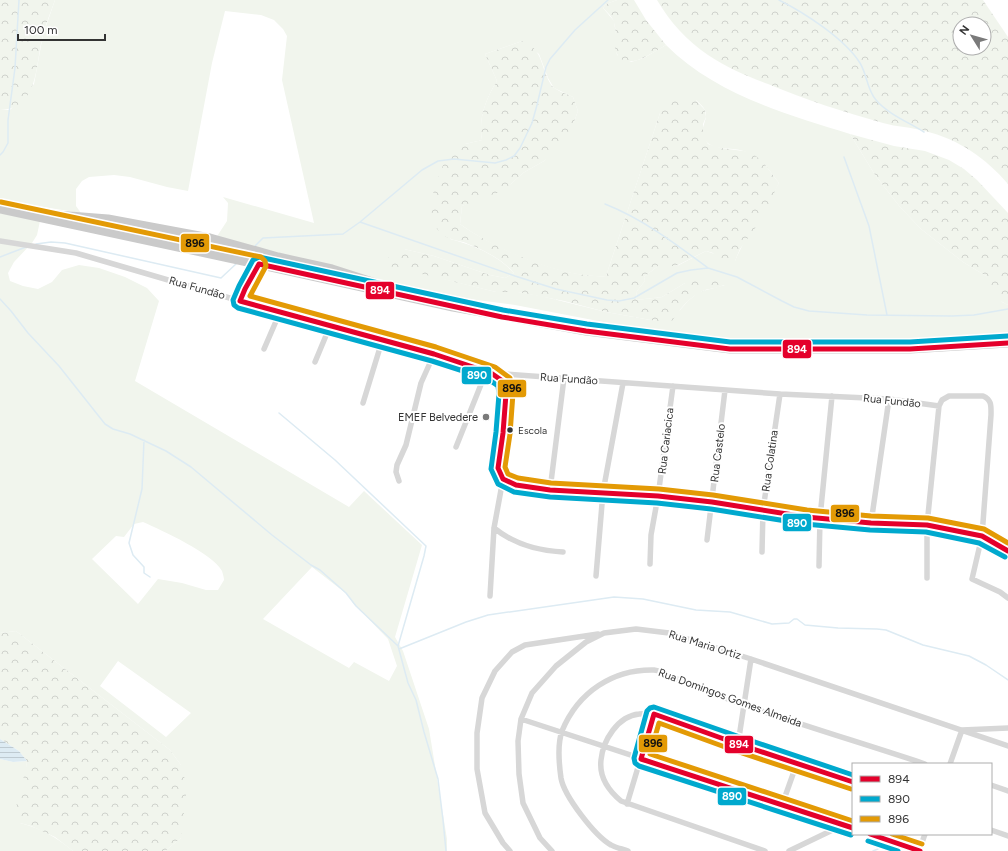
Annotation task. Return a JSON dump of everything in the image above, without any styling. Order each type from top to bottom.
[{"type":"main road","points":[[0,209],[453,307],[586,331],[730,349],[910,349],[1008,343]]},
{"type":"main road","points":[[15,212],[108,219],[210,238],[278,257],[332,269],[453,307]]},
{"type":"main road","points":[[212,254],[247,252],[278,257]]},
{"type":"street","name":"Rua Fundão","points":[[0,241],[76,253],[240,301],[434,354],[489,373],[780,394],[889,399],[940,404]]},
{"type":"street","points":[[240,301],[259,264]]},
{"type":"street","points":[[264,350],[280,312]]},
{"type":"street","points":[[315,362],[330,326]]},
{"type":"street","points":[[363,403],[382,341]]},
{"type":"street","points":[[398,481],[396,472],[397,465],[406,445],[421,384],[434,354]]},
{"type":"street","points":[[456,446],[489,373],[504,382],[506,394],[503,433],[498,468],[503,479],[494,528],[490,596]]},
{"type":"street","points":[[550,490],[564,378]]},
{"type":"street","points":[[596,576],[603,492],[623,382]]},
{"type":"street","name":"Rua Cariacica","points":[[650,564],[651,535],[658,496],[673,386]]},
{"type":"street","name":"Rua Castelo","points":[[707,540],[725,390]]},
{"type":"street","name":"Rua Colatina","points":[[762,552],[763,510],[780,394]]},
{"type":"street","points":[[818,566],[820,518],[832,396]]},
{"type":"street","points":[[927,578],[927,525],[940,404],[944,398],[949,396],[983,396],[988,398],[991,403],[991,415],[982,536],[972,579],[1000,592],[1008,598]]},
{"type":"street","points":[[871,523],[889,399]]},
{"type":"street","points":[[503,479],[516,485],[550,490],[658,496],[712,502],[820,518],[871,523],[927,525],[982,536],[1008,551]]},
{"type":"street","points":[[494,528],[505,537],[515,542],[545,551],[564,552]]},
{"type":"street","name":"Rua Maria Ortiz","points":[[552,851],[540,838],[523,803],[519,774],[518,741],[521,719],[532,693],[556,666],[586,642],[604,633],[636,629],[669,632],[1008,746]]},
{"type":"street","points":[[510,851],[503,843],[485,813],[477,769],[477,733],[482,698],[495,671],[512,652],[526,645],[604,633]]},
{"type":"street","points":[[738,744],[751,659]]},
{"type":"street","name":"Rua Domingos Gomes Almeida","points":[[628,851],[611,845],[600,837],[579,812],[562,784],[559,765],[559,746],[562,732],[572,712],[590,691],[611,678],[638,670],[657,670],[744,705],[922,763]]},
{"type":"street","points":[[765,851],[627,804],[622,802],[612,793],[603,778],[601,761],[604,746],[622,720],[638,714],[654,714],[738,744],[852,782]]},
{"type":"street","points":[[627,804],[654,714]]},
{"type":"street","points":[[521,719],[852,828]]},
{"type":"street","points":[[950,763],[962,730],[1008,728]]},
{"type":"street","points":[[782,805],[797,763]]},
{"type":"street","points":[[992,785],[1008,791]]},
{"type":"street","points":[[789,851],[843,825]]},
{"type":"street","points":[[992,830],[1008,836]]},
{"type":"street","points":[[873,835],[919,851],[925,835]]},
{"type":"green space","points":[[0,0],[55,0],[44,31],[34,83],[29,93],[22,102],[13,107],[0,110]]},
{"type":"green space","points":[[55,0],[617,0],[606,4],[603,8],[614,21],[617,55],[631,62],[644,58],[666,45],[685,62],[706,77],[729,89],[776,110],[850,134],[875,175],[900,207],[921,229],[963,262],[986,276],[1002,302],[1008,305],[1008,338],[931,345],[851,345],[730,341],[650,331],[515,305],[438,295],[212,244],[227,221],[228,203],[223,197],[314,223],[282,80],[287,36],[283,29],[274,20],[261,15],[225,11],[212,63],[188,191],[130,177],[114,175],[89,177],[82,181],[76,189],[76,206],[81,213],[0,200],[0,110],[10,110],[34,84],[43,35]],"holes":[[[522,41],[539,54],[548,78],[554,88],[573,97],[578,111],[574,122],[544,161],[523,173],[511,184],[462,206],[460,224],[474,234],[491,243],[530,260],[570,273],[589,276],[606,276],[660,113],[696,100],[705,110],[706,114],[702,131],[705,140],[715,147],[742,151],[755,156],[765,165],[779,183],[739,251],[735,261],[706,251],[677,266],[658,266],[644,277],[645,281],[637,291],[636,300],[662,297],[685,283],[725,285],[699,292],[680,310],[656,321],[606,312],[541,296],[518,292],[496,292],[444,279],[404,249],[434,256],[490,275],[505,278],[514,273],[493,256],[468,244],[450,239],[453,144],[465,144],[482,140],[481,124],[484,109],[489,94],[497,81],[485,54]]]},
{"type":"green space","points":[[617,0],[634,0],[646,20],[666,45],[638,60],[624,60],[618,56],[615,48],[615,29],[613,21],[610,15],[603,8],[606,4]]},
{"type":"green space","points":[[657,0],[983,0],[1008,37],[1008,184],[981,158],[960,144],[949,139],[920,130],[883,123],[854,115],[782,90],[730,68],[715,60],[693,44],[673,23]]},
{"type":"green space","points":[[522,41],[535,49],[553,87],[573,97],[578,111],[574,122],[564,139],[544,161],[523,173],[511,184],[497,193],[462,206],[460,224],[491,243],[550,267],[589,276],[606,276],[660,113],[668,102],[693,97],[705,110],[706,117],[703,124],[703,135],[708,144],[721,148],[751,152],[763,162],[779,183],[761,220],[740,249],[735,261],[724,262],[716,258],[713,253],[706,251],[676,266],[658,266],[644,277],[645,281],[637,291],[636,300],[662,297],[685,283],[703,277],[728,281],[722,286],[702,291],[695,296],[677,313],[672,321],[656,321],[606,312],[564,301],[518,292],[496,292],[389,266],[388,253],[404,249],[434,256],[490,275],[505,278],[514,273],[510,268],[487,252],[466,243],[451,239],[439,232],[433,221],[431,209],[437,181],[453,144],[465,144],[482,140],[481,124],[484,109],[489,94],[497,81],[485,54]]},
{"type":"green space","points":[[850,134],[894,146],[925,151],[949,160],[964,169],[977,180],[1008,213],[1008,305],[999,300],[993,294],[986,276],[963,262],[921,229],[900,207],[875,175]]},
{"type":"green space","points":[[0,213],[40,221],[37,235],[32,243],[14,262],[8,273],[10,281],[23,286],[38,289],[52,282],[62,270],[79,265],[99,268],[125,277],[147,288],[159,301],[135,381],[349,507],[364,491],[422,545],[395,637],[403,651],[429,729],[447,839],[447,851],[165,851],[181,838],[181,765],[170,750],[16,631],[0,633]],"holes":[[[143,522],[186,543],[217,564],[222,571],[224,579],[218,590],[206,590],[182,583],[158,579],[138,604],[92,559],[116,536],[124,537],[134,524]],[[312,567],[348,595],[353,603],[388,639],[397,666],[389,681],[354,662],[349,668],[263,619]],[[118,661],[191,713],[166,737],[100,686]]]},
{"type":"green space","points":[[16,631],[170,750],[181,765],[187,787],[181,838],[165,851],[73,851],[55,837],[31,826],[20,823],[16,817],[16,807],[27,761],[19,751],[0,739],[0,633]]},
{"type":"green space","points":[[0,759],[13,762],[27,761],[22,786],[20,823],[48,834],[73,851],[0,851]]},
{"type":"shaded area","points":[[0,739],[19,751],[27,761],[13,762],[0,759]]},
{"type":"waterway","points":[[0,155],[8,143],[8,120],[15,68],[19,0]]},
{"type":"waterway","points":[[255,246],[263,238],[343,234],[360,222],[422,170],[438,161],[454,159],[495,163],[514,156],[520,148],[532,123],[546,67],[550,59],[575,30],[608,0]]},
{"type":"waterway","points":[[779,0],[824,27],[845,45],[860,63],[871,92],[876,100],[892,114],[924,132]]},
{"type":"waterway","points":[[844,157],[869,226],[887,315]]},
{"type":"waterway","points":[[605,204],[646,225],[708,268]]},
{"type":"waterway","points":[[360,222],[556,289],[607,300],[619,301],[634,298],[677,273],[708,268],[737,277],[794,307],[809,311],[867,315],[952,316],[974,315],[1008,309]]},
{"type":"waterway","points":[[36,244],[51,242],[65,243],[221,278],[237,263]]},
{"type":"waterway","points":[[0,257],[26,247]]},
{"type":"waterway","points":[[243,257],[249,252]]},
{"type":"waterway","points":[[0,299],[28,333],[59,366],[105,424],[113,429],[130,434],[166,451],[191,467],[272,535],[311,565],[320,570],[346,593],[356,606],[398,646],[408,683],[416,700],[438,779],[446,851]]},
{"type":"waterway","points":[[279,413],[335,460],[426,546],[398,646]]},
{"type":"waterway","points":[[144,440],[142,489],[129,543],[133,555],[144,567],[144,573],[150,577]]},
{"type":"waterway","points":[[399,649],[466,622],[488,615],[614,597],[643,599],[696,610],[730,612],[772,624],[789,623],[794,619],[797,619],[805,625],[886,630],[923,645],[969,656],[986,665],[1008,680]]},
{"type":"waterway","points":[[873,851],[878,849]]},
{"type":"transit line","name":"896","points":[[1,202],[261,257],[265,261],[266,266],[250,296],[436,347],[495,367],[510,378],[513,393],[510,434],[505,467],[508,474],[518,478],[551,483],[659,489],[713,495],[807,510],[871,516],[928,518],[984,529],[1008,543]]},
{"type":"transit line","name":"890","points":[[1005,557],[979,543],[926,532],[870,530],[805,524],[711,509],[657,503],[550,497],[514,492],[498,484],[491,469],[499,394],[498,386],[488,379],[432,361],[238,308],[234,305],[233,300],[253,260],[259,257],[503,310],[587,324],[730,342],[910,342],[1008,336]]},
{"type":"transit line","name":"894","points":[[1008,343],[910,349],[730,349],[586,331],[502,317],[259,264],[240,301],[434,354],[491,373],[504,382],[506,394],[503,433],[498,468],[503,479],[516,485],[550,490],[658,496],[712,502],[806,517],[871,523],[927,525],[982,536],[1008,551]]},
{"type":"transit line","name":"890","points":[[851,835],[639,766],[635,763],[634,758],[647,711],[654,707],[852,775]]},
{"type":"transit line","name":"894","points":[[852,782],[738,744],[654,714],[641,759],[852,828]]},
{"type":"transit line","name":"896","points":[[851,789],[736,751],[659,723],[650,754],[852,821]]},
{"type":"transit line","name":"894","points":[[873,835],[920,851]]},
{"type":"transit line","name":"896","points":[[895,835],[922,844]]},
{"type":"transit line","name":"890","points":[[868,841],[898,851]]},
{"type":"place","name":"EMEF Belvedere","points":[[486,417]]},
{"type":"place","name":"Escola","points":[[510,430]]}]
